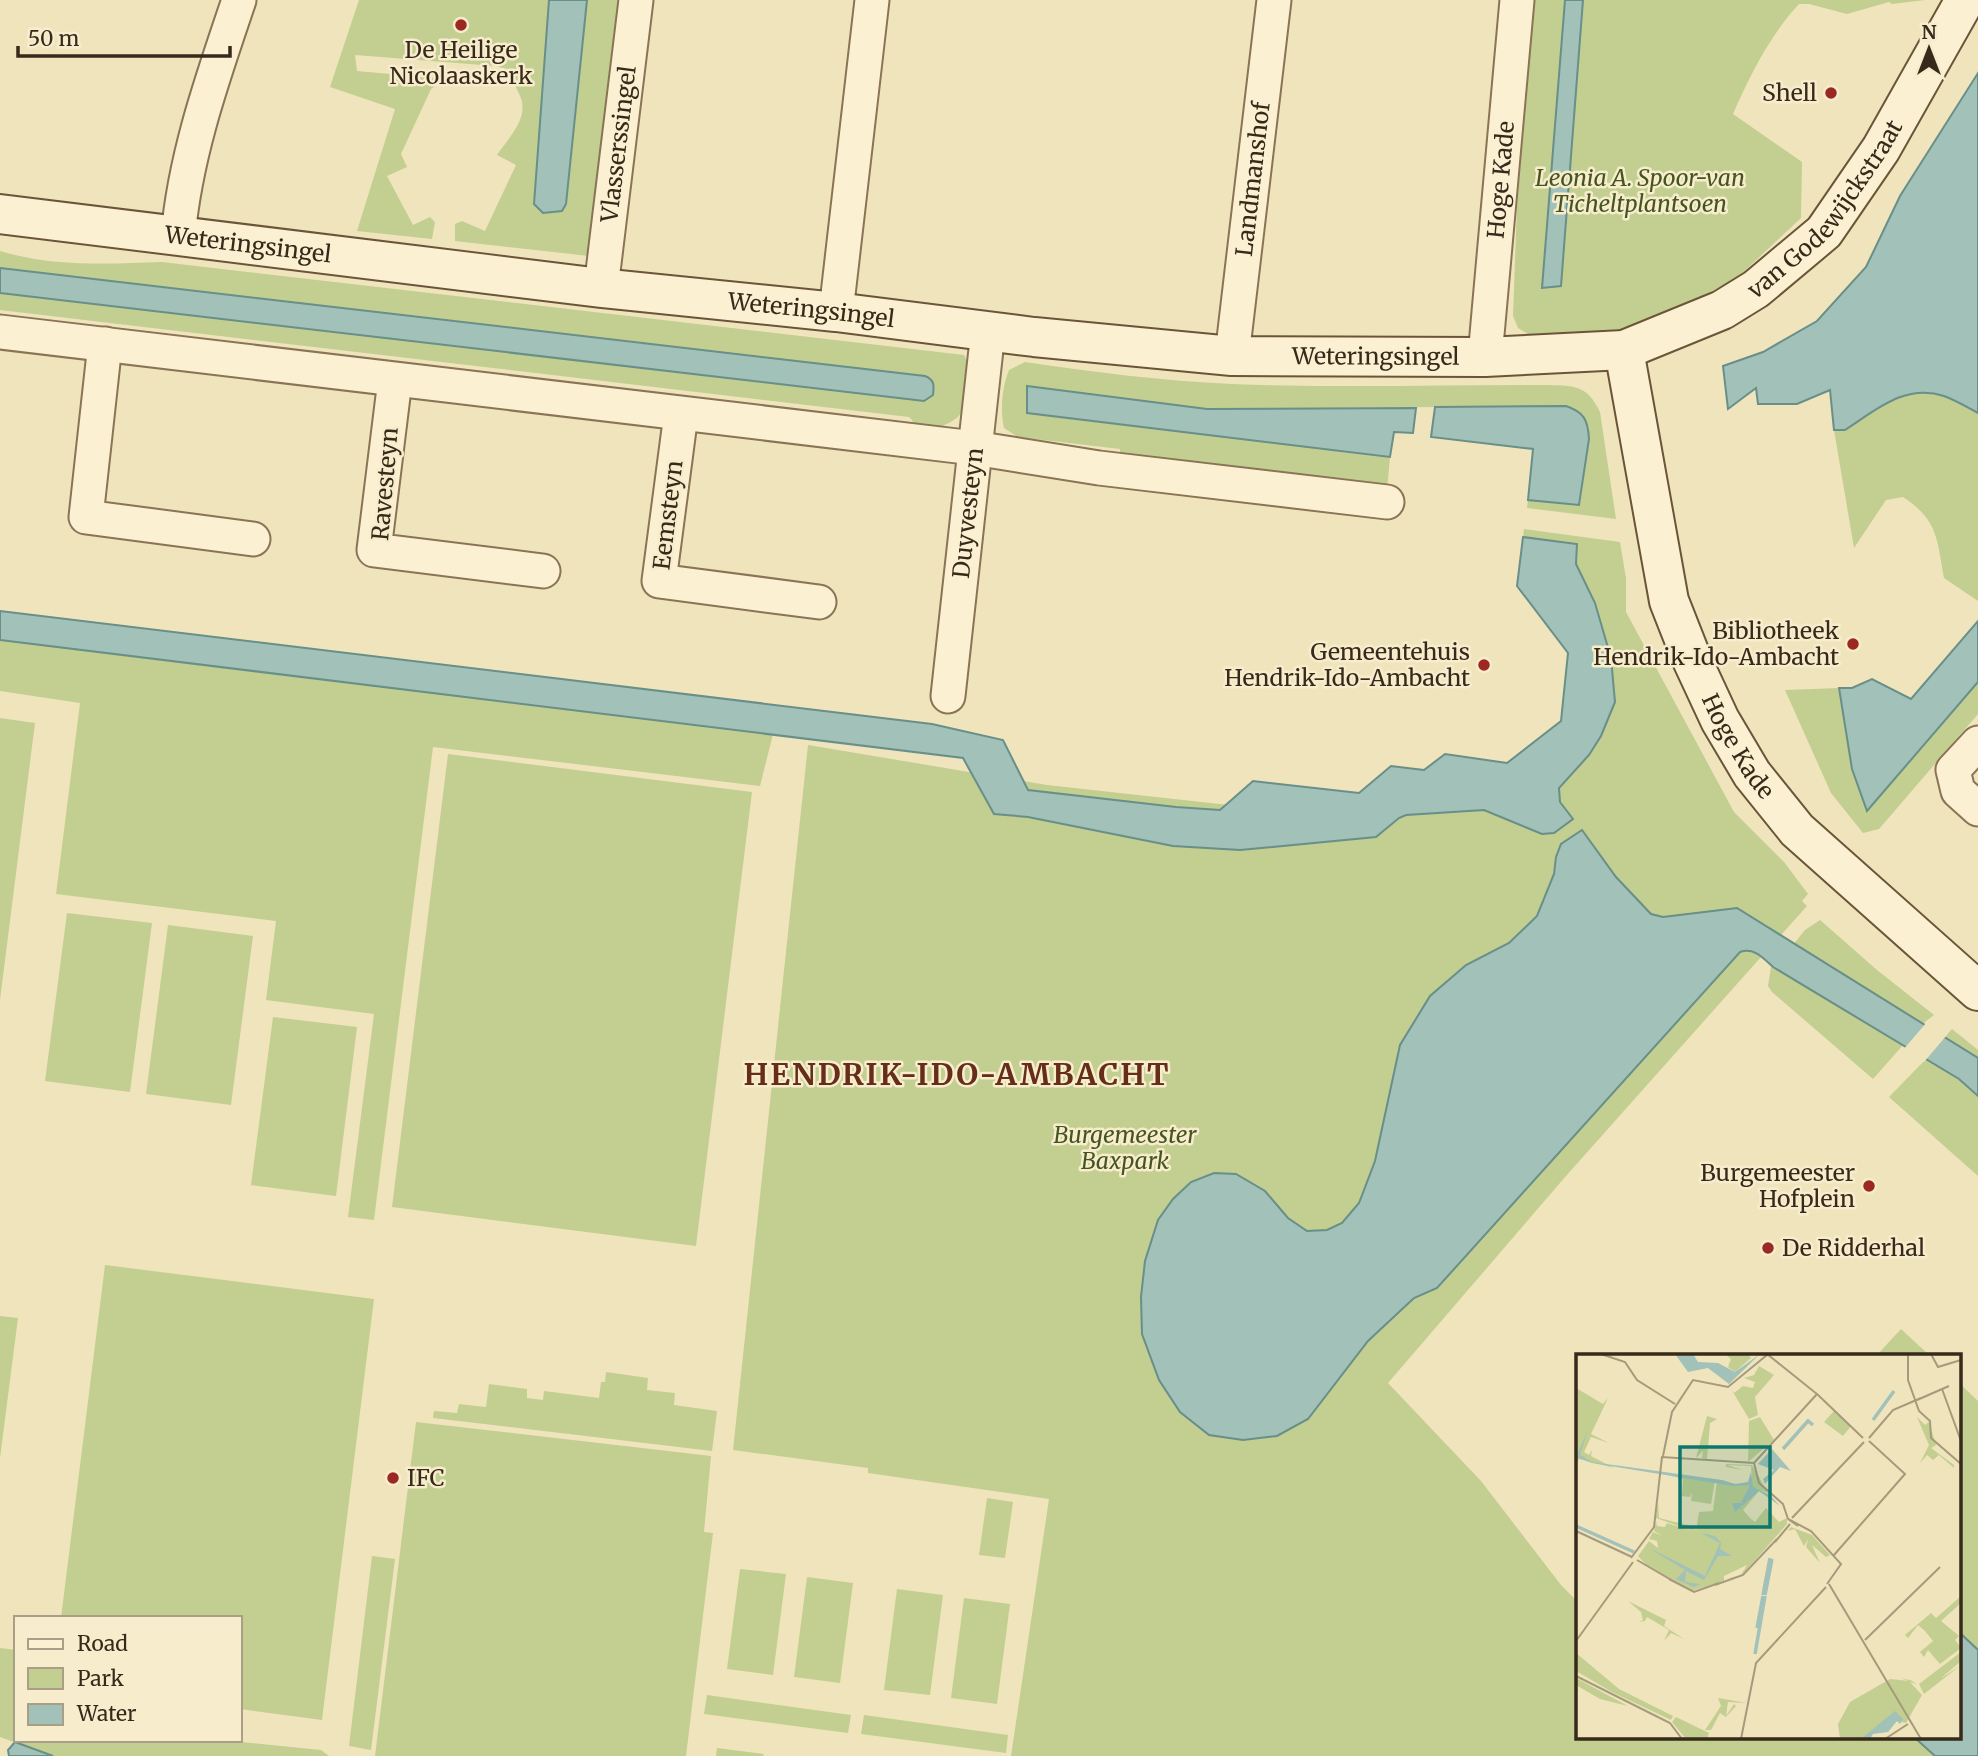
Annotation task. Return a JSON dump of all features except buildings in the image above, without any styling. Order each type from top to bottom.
[{"type":"main road","name":"van Godewijckstraat","points":[[1624,350],[1722,310],[1756,289],[1824,232],[1881,149],[1965,0]]},
{"type":"main road","name":"Weteringsingel","points":[[0,214],[601,288],[1232,356],[1485,357],[1624,350]]},
{"type":"main road","name":"Hoge Kade","points":[[1624,350],[1670,601],[1720,720],[1752,774],[1797,830],[1975,981]]},
{"type":"street","points":[[178,237],[181,199],[193,146],[239,0]]},
{"type":"street","name":"Vlasserssingel","points":[[601,288],[636,0]]},
{"type":"street","points":[[836,312],[872,0]]},
{"type":"street","name":"Landmanshof","points":[[1232,356],[1274,0]]},
{"type":"street","name":"Hoge Kade","points":[[1485,357],[1517,0]]},
{"type":"street","name":"Duyvesteyn","points":[[948,696],[988,331]]},
{"type":"street","points":[[0,332],[974,449],[1099,468],[1387,502]]},
{"type":"street","points":[[106,344],[86,517],[253,539]]},
{"type":"street","name":"Ravesteyn","points":[[395,380],[374,550],[543,570]]},
{"type":"street","name":"Eemsteyn","points":[[681,414],[659,581],[819,602]]},
{"type":"street","points":[[1978,743],[1953,770],[1958,791],[1978,809]]},
{"type":"green space","points":[[359,0],[549,0],[534,204],[566,204],[587,0],[620,0],[589,256],[455,241],[455,224],[462,221],[485,231],[516,165],[497,155],[520,120],[522,104],[511,70],[495,66],[355,55],[357,71],[445,79],[431,89],[401,154],[407,167],[387,176],[413,225],[430,217],[435,222],[432,239],[357,231],[395,109],[330,87]]},
{"type":"green space","name":"Leonia A. Spoor-van Ticheltplantsoen","points":[[1534,0],[1925,0],[1892,4],[1889,2],[1847,14],[1799,4],[1770,42],[1733,114],[1802,162],[1801,218],[1737,278],[1678,309],[1611,332],[1528,334],[1518,328],[1513,316],[1517,206]]},
{"type":"green space","points":[[0,251],[60,262],[162,262],[964,355],[969,376],[968,392],[964,407],[957,417],[940,426],[928,428],[917,425],[909,417],[0,310],[0,293],[924,401],[933,395],[934,384],[925,376],[0,268]]},
{"type":"green space","points":[[1025,362],[1128,376],[1232,384],[1573,387],[1585,392],[1600,412],[1616,519],[1527,508],[1528,500],[1580,505],[1589,428],[1566,406],[1207,409],[1027,386],[1028,414],[1390,457],[1387,491],[1120,460],[1120,449],[1018,437],[1004,428],[1002,399],[1009,370]]},
{"type":"green space","points":[[1921,392],[1944,396],[1978,413],[1978,601],[1944,578],[1937,541],[1930,522],[1915,505],[1903,497],[1886,500],[1854,548],[1834,430],[1845,430],[1903,394]]},
{"type":"green space","name":"Burgemeester Baxpark","points":[[1524,529],[1620,542],[1626,578],[1626,612],[1734,812],[1784,862],[1808,894],[1802,901],[1807,906],[1781,935],[1776,932],[1757,954],[1761,957],[1566,1176],[1388,1383],[1481,1481],[1561,1585],[1576,1600],[1576,1738],[1960,1738],[1960,1384],[1978,1401],[1978,1756],[1011,1756],[1049,1499],[868,1473],[868,1468],[733,1450],[808,745],[1047,785],[1392,823],[1406,815],[1437,813],[1589,755],[1595,603],[1576,564],[1577,545],[1523,537]]},
{"type":"green space","points":[[0,640],[773,734],[760,786],[433,747],[374,1220],[348,1217],[374,1014],[266,1000],[276,921],[56,894],[80,703],[0,691]]},
{"type":"green space","points":[[1978,682],[1978,714],[1879,829],[1863,833],[1831,793],[1785,690],[1839,688],[1852,769],[1867,810]]},
{"type":"green space","points":[[0,718],[35,723],[0,1000]]},
{"type":"green space","points":[[448,754],[752,792],[696,1246],[392,1207]]},
{"type":"green space","points":[[67,913],[152,923],[130,1092],[45,1081]]},
{"type":"green space","points":[[1820,920],[1934,1015],[1921,1025],[1793,945],[1805,930]]},
{"type":"green space","points":[[168,925],[253,936],[231,1105],[146,1094]]},
{"type":"green space","points":[[1771,967],[1903,1045],[1873,1079],[1772,992],[1768,986]]},
{"type":"green space","points":[[273,1017],[357,1027],[336,1196],[251,1185]]},
{"type":"green space","points":[[1952,1029],[1978,1050],[1978,1058],[1944,1038]]},
{"type":"green space","points":[[1926,1059],[1959,1079],[1978,1096],[1978,1176],[1889,1097]]},
{"type":"green space","points":[[105,1265],[374,1299],[322,1720],[242,1709],[242,1616],[61,1616]]},
{"type":"green space","points":[[0,1316],[18,1318],[0,1458]]},
{"type":"green space","points":[[1901,1329],[1928,1354],[1878,1354]]},
{"type":"green space","points":[[606,1372],[648,1378],[647,1390],[675,1393],[674,1405],[717,1411],[712,1451],[433,1418],[434,1411],[457,1413],[459,1404],[486,1407],[489,1384],[527,1389],[527,1398],[543,1400],[544,1391],[599,1398],[601,1382],[605,1382]]},
{"type":"green space","points":[[416,1422],[711,1456],[704,1532],[713,1533],[686,1756],[375,1756]]},
{"type":"green space","points":[[987,1498],[1013,1502],[1005,1558],[979,1555]]},
{"type":"green space","points":[[372,1556],[395,1559],[371,1750],[349,1746]]},
{"type":"green space","points":[[740,1569],[786,1574],[773,1675],[727,1669]]},
{"type":"green space","points":[[807,1577],[853,1583],[840,1683],[794,1677]]},
{"type":"green space","points":[[897,1589],[943,1595],[930,1695],[884,1690]]},
{"type":"green space","points":[[964,1598],[1010,1604],[997,1704],[951,1698]]},
{"type":"green space","points":[[0,1648],[14,1650],[14,1742],[241,1742],[321,1750],[329,1756],[53,1756],[0,1737]]},
{"type":"green space","points":[[707,1695],[851,1715],[848,1733],[704,1714]]},
{"type":"green space","points":[[864,1715],[1008,1735],[1006,1753],[861,1734]]},
{"type":"green space","points":[[717,1748],[764,1754],[716,1756]]},
{"type":"water","points":[[549,0],[587,0],[566,204],[562,211],[543,213],[534,204]]},
{"type":"water","points":[[1565,0],[1583,0],[1561,286],[1542,288]]},
{"type":"water","points":[[1978,73],[1978,413],[1944,396],[1916,393],[1880,407],[1845,430],[1834,430],[1830,390],[1797,404],[1758,404],[1756,388],[1728,409],[1723,366],[1763,352],[1817,321],[1866,267],[1900,196]]},
{"type":"water","points":[[0,268],[925,376],[932,381],[933,395],[924,401],[0,293]]},
{"type":"water","points":[[1027,386],[1207,409],[1416,408],[1413,433],[1394,432],[1390,457],[1027,413]]},
{"type":"water","points":[[1566,406],[1581,414],[1586,422],[1589,439],[1579,505],[1528,500],[1533,449],[1431,437],[1435,407]]},
{"type":"water","points":[[1523,537],[1577,544],[1576,564],[1595,603],[1611,658],[1615,702],[1601,736],[1589,755],[1559,788],[1560,802],[1573,819],[1554,833],[1542,834],[1484,810],[1406,815],[1376,837],[1240,850],[1173,846],[1028,817],[994,814],[963,758],[0,640],[0,611],[932,724],[1003,740],[1028,790],[1220,810],[1253,781],[1359,793],[1391,766],[1424,770],[1445,754],[1507,763],[1561,721],[1568,653],[1517,586]]},
{"type":"water","points":[[1978,621],[1978,682],[1867,811],[1852,769],[1839,688],[1852,688],[1872,679],[1911,699]]},
{"type":"water","points":[[1582,830],[1616,877],[1651,914],[1663,917],[1737,908],[1978,1058],[1978,1096],[1959,1079],[1773,967],[1758,954],[1740,952],[1437,1288],[1414,1298],[1368,1341],[1308,1419],[1277,1436],[1243,1440],[1209,1435],[1180,1412],[1159,1380],[1142,1334],[1141,1297],[1145,1261],[1158,1220],[1173,1199],[1191,1182],[1214,1173],[1236,1174],[1265,1191],[1288,1218],[1307,1231],[1327,1230],[1342,1223],[1359,1203],[1375,1161],[1400,1045],[1430,996],[1466,965],[1509,943],[1537,916],[1554,874],[1561,844]]},
{"type":"water","points":[[1960,1633],[1978,1650],[1978,1756],[1935,1756],[1915,1738],[1960,1738]]},
{"type":"water","points":[[15,1742],[53,1756],[9,1756],[8,1750]]},
{"type":"pier","points":[[1926,1023],[1947,1035],[1924,1062],[1903,1050]]},
{"type":"place","name":"De Heilige Nicolaaskerk","points":[[461,25]]},
{"type":"place","name":"Shell","points":[[1831,93]]},
{"type":"place","name":"Bibliotheek Hendrik-Ido-Ambacht","points":[[1853,644]]},
{"type":"place","name":"Gemeentehuis Hendrik-Ido-Ambacht","points":[[1484,665]]},
{"type":"place","name":"Burgemeester Hofplein","points":[[1869,1186]]},
{"type":"place","name":"De Ridderhal","points":[[1768,1248]]},
{"type":"place","name":"IFC","points":[[393,1478]]},
{"type":"district","name":"HENDRIK-IDO-AMBACHT","points":[[957,1075]]}]
